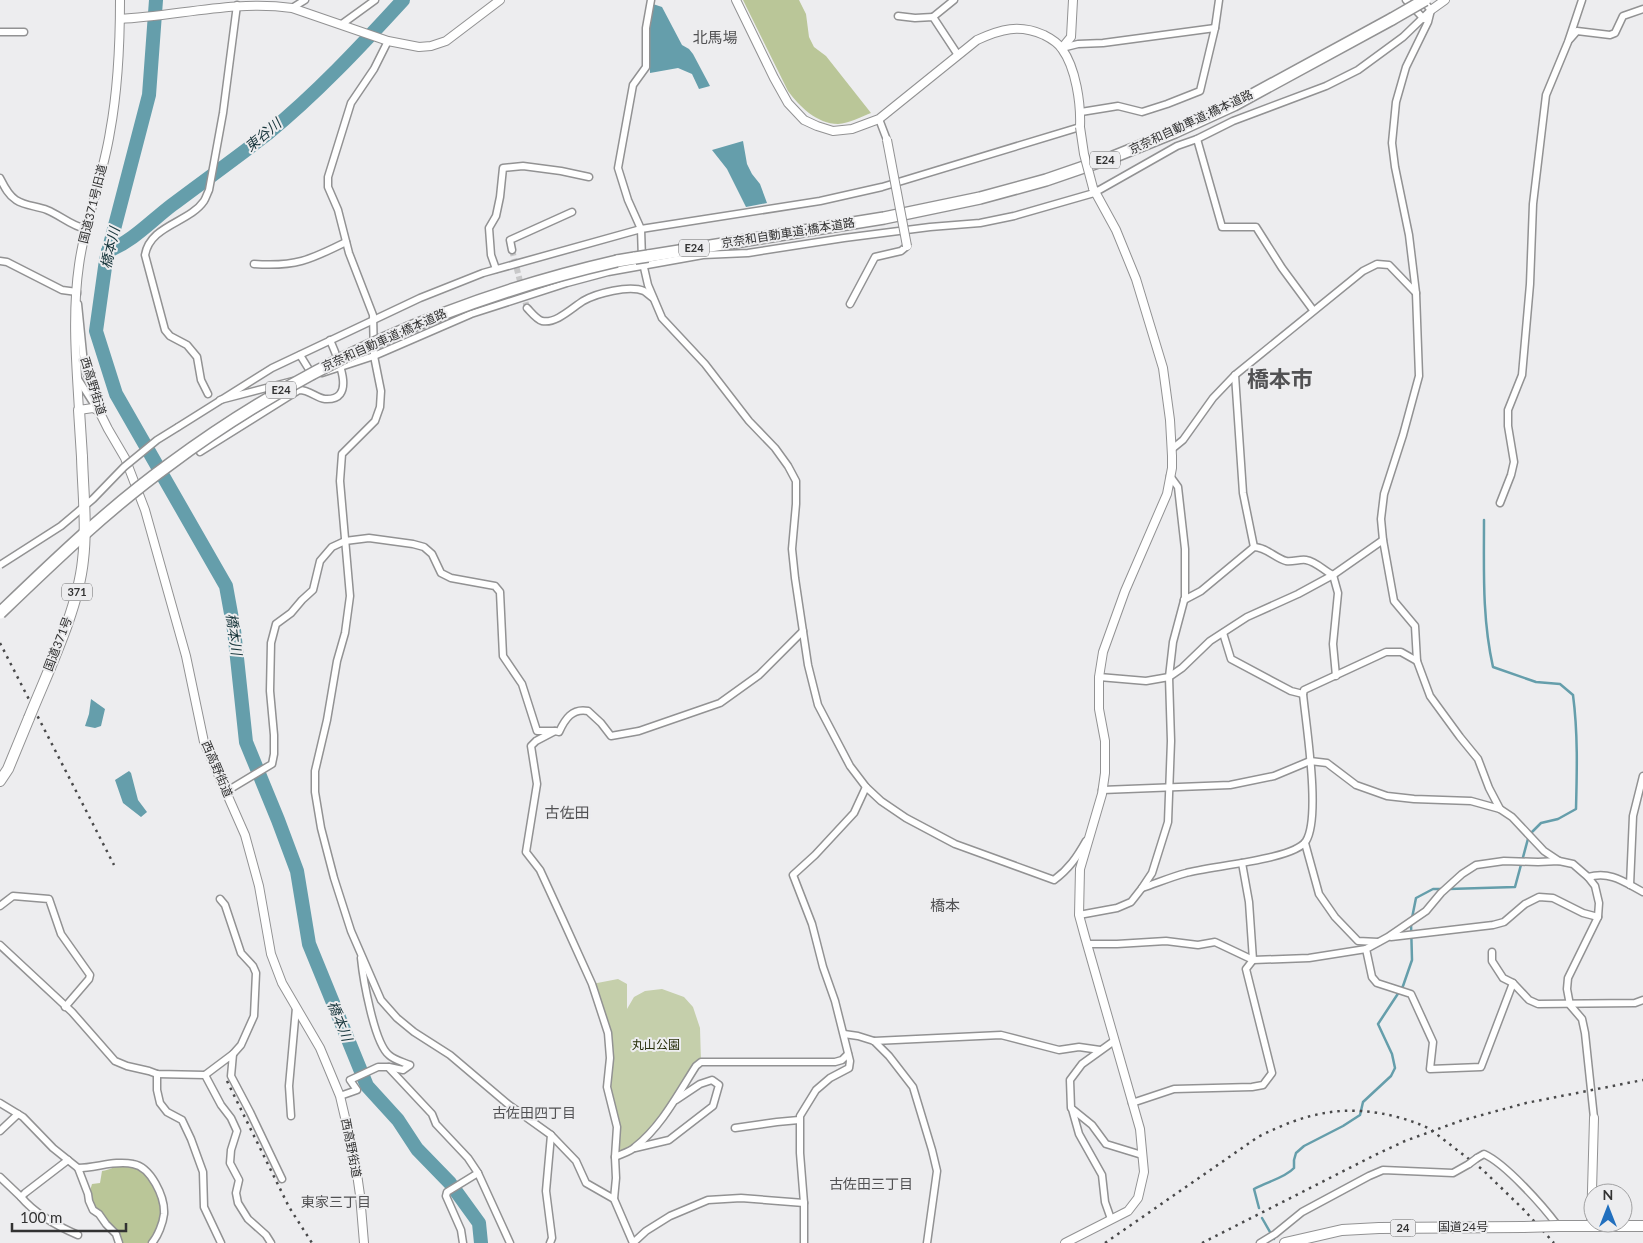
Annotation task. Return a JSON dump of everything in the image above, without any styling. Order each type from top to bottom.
[{"type":"highway","name":"京奈和自動車道;橋本道路","points":[[0,613],[110,512],[169,464],[221,427],[282,390],[343,357],[390,335],[448,311],[547,279],[617,261],[642,259],[740,240],[884,218],[980,198],[1046,180],[1113,157],[1175,132],[1234,105],[1392,19],[1426,3]]},
{"type":"highway","name":"国道371号","points":[[0,781],[8,769],[29,718],[78,588],[83,561],[85,528],[79,410]]},
{"type":"highway","name":"国道24号","points":[[1285,1243],[1342,1230],[1379,1228],[1583,1227]]},
{"type":"street","name":"国道371号旧道","points":[[79,410],[75,324],[79,266],[110,134],[118,65],[120,0]]},
{"type":"street","points":[[292,8],[305,0]]},
{"type":"street","points":[[345,25],[375,0]]},
{"type":"street","points":[[120,19],[236,5],[277,6],[292,8],[384,40],[419,47],[431,46],[446,41],[500,0]]},
{"type":"street","points":[[651,0],[646,28],[646,66],[633,85],[618,168],[628,200],[641,229],[642,259],[662,318],[704,364],[749,421],[775,448],[788,466],[796,482],[792,549],[794,578],[808,665],[818,705],[850,766],[866,787],[881,801],[906,818],[955,844],[1054,880],[1067,870],[1092,831]]},
{"type":"street","points":[[736,0],[785,97],[804,120],[833,130],[852,129],[879,119],[958,55],[978,40],[994,32],[1011,29],[1032,30],[1050,38],[1062,48],[1071,66],[1081,112],[1080,127],[1084,154],[1094,190],[1116,230],[1136,279],[1163,368],[1170,420],[1172,468],[1167,494],[1125,591],[1104,652],[1099,677],[1099,709],[1104,741],[1105,773],[1092,831],[1080,870],[1079,915],[1140,1129],[1144,1172],[1138,1198],[1128,1211],[1065,1243]]},
{"type":"street","points":[[898,16],[915,18],[933,17],[954,0]]},
{"type":"street","points":[[1062,48],[1070,36],[1073,0]]},
{"type":"street","points":[[1081,112],[1118,106],[1142,112],[1200,91],[1215,28],[1219,0]]},
{"type":"street","points":[[1406,0],[1421,18],[1428,22]]},
{"type":"street","points":[[1426,3],[1445,0]]},
{"type":"street","points":[[1500,503],[1514,462],[1508,426],[1508,410],[1522,375],[1530,284],[1533,204],[1546,95],[1568,42],[1582,0]]},
{"type":"street","points":[[220,400],[341,368],[485,310],[642,259],[748,253],[844,238],[930,227],[980,223],[1014,216],[1094,190],[1177,146],[1197,139],[1233,121],[1326,86],[1358,70],[1403,37],[1421,18],[1426,3]]},
{"type":"street","points":[[1426,3],[1428,22],[1406,67],[1396,102],[1392,143],[1409,235],[1416,293],[1419,376],[1384,494],[1381,519],[1394,601],[1414,626],[1417,661],[1430,696],[1478,759],[1489,788],[1500,809]]},
{"type":"street","points":[[208,394],[201,380],[197,357],[187,345],[170,336],[164,330],[145,255],[150,240],[197,208],[204,201],[209,190],[223,113],[236,5]]},
{"type":"street","points":[[1568,42],[1577,31],[1616,33],[1623,16],[1643,8]]},
{"type":"street","points":[[933,17],[958,55]]},
{"type":"street","points":[[1062,48],[1078,44],[1103,43],[1215,28]]},
{"type":"street","points":[[0,32],[24,32]]},
{"type":"street","points":[[384,40],[374,69],[352,103],[328,177],[328,187],[338,210],[346,242],[373,314],[374,356],[381,391],[376,421],[342,454],[340,481],[350,596],[346,633],[337,661],[327,720],[315,770],[315,792],[320,828],[352,932],[381,1000],[397,1018],[414,1032],[450,1055],[509,1105],[550,1135],[576,1161],[586,1183],[614,1199]]},
{"type":"street","points":[[850,304],[875,257],[901,251],[907,246],[887,140],[879,119]]},
{"type":"street","points":[[0,565],[61,526],[157,440],[272,368],[420,298],[482,273],[641,229],[820,201],[882,187],[1080,127]]},
{"type":"street","points":[[1197,139],[1222,226],[1256,226],[1282,268],[1313,310]]},
{"type":"street","points":[[496,269],[491,255],[489,228],[496,216],[503,168],[523,166],[589,177]]},
{"type":"street","points":[[0,178],[5,189],[16,200],[56,214],[64,220],[86,230]]},
{"type":"street","points":[[512,250],[510,240],[572,212]]},
{"type":"street","points":[[254,264],[271,266],[297,264],[346,242]]},
{"type":"street","points":[[0,261],[7,262],[62,290],[77,292]]},
{"type":"street","points":[[1172,449],[1183,440],[1214,398],[1235,375],[1363,271],[1376,264],[1389,265],[1416,293]]},
{"type":"street","points":[[527,308],[542,321],[553,320],[585,300],[599,294],[636,289],[644,291],[654,299]]},
{"type":"street","name":"西高野街道","points":[[77,292],[84,364],[99,411],[125,458],[144,510],[186,656],[204,742],[245,835],[257,879],[271,954],[282,983],[320,1048],[340,1096],[355,1160],[364,1243]]},
{"type":"street","points":[[200,452],[299,390],[310,392],[324,399],[334,397],[343,389],[344,379],[330,340]]},
{"type":"street","points":[[300,355],[313,376]]},
{"type":"street","points":[[1235,375],[1242,493],[1254,547]]},
{"type":"street","points":[[77,378],[99,411]]},
{"type":"street","points":[[79,410],[93,408],[99,411]]},
{"type":"street","points":[[1079,915],[1117,908],[1131,902],[1152,873],[1168,822],[1171,741],[1168,677],[1173,642],[1185,597],[1185,549],[1178,487],[1170,476]]},
{"type":"street","points":[[226,791],[272,764],[274,734],[270,691],[270,650],[276,624],[291,613],[313,590],[320,561],[332,547],[346,541],[369,538],[424,546],[432,554],[441,573],[451,578],[495,586],[500,592],[502,656],[522,684],[537,731],[559,732],[570,713],[578,710],[588,711],[611,736],[639,731],[720,703],[759,675],[803,630]]},
{"type":"street","points":[[1099,677],[1146,681],[1168,677],[1182,668],[1210,641],[1247,617],[1298,594],[1333,575],[1383,540]]},
{"type":"street","points":[[1184,600],[1201,592],[1254,547],[1260,547],[1287,561],[1307,560],[1333,575]]},
{"type":"street","points":[[1333,575],[1338,593],[1333,644],[1336,676]]},
{"type":"street","points":[[1223,633],[1231,659],[1291,691],[1303,694]]},
{"type":"street","points":[[1142,888],[1186,873],[1242,863],[1296,850],[1305,843],[1310,831],[1313,804],[1304,690],[1386,652],[1401,652],[1417,661]]},
{"type":"street","points":[[555,731],[536,741],[531,746],[536,784],[526,852],[540,870],[592,984],[608,1033],[610,1058],[607,1087],[617,1126],[614,1199],[633,1243],[646,1231],[670,1216],[708,1200],[741,1198],[804,1203]]},
{"type":"street","points":[[1102,790],[1230,785],[1274,776],[1310,761],[1327,763],[1356,785],[1387,796],[1414,799],[1471,800],[1500,809],[1512,817],[1544,851],[1559,861]]},
{"type":"street","points":[[1630,886],[1633,816],[1643,776]]},
{"type":"street","points":[[804,1243],[804,1203],[800,1153],[801,1113],[816,1090],[830,1078],[849,1068],[850,1061],[812,924],[793,875],[815,855],[854,813],[866,787]]},
{"type":"street","points":[[1305,843],[1319,894],[1335,917],[1358,941],[1380,942]]},
{"type":"street","points":[[1087,944],[1166,941],[1198,945],[1215,942],[1253,960],[1309,958],[1366,949],[1426,912],[1441,893],[1462,874],[1476,866],[1504,861],[1559,861],[1573,864],[1595,886],[1599,903],[1598,917],[1568,978],[1567,989],[1570,1005],[1582,1019],[1585,1033],[1594,1118],[1592,1183]]},
{"type":"street","points":[[1132,1104],[1174,1089],[1252,1088],[1263,1085],[1272,1073],[1246,969],[1253,960],[1249,902],[1242,863]]},
{"type":"street","points":[[1588,877],[1597,875],[1613,876],[1643,892]]},
{"type":"street","points":[[0,906],[14,896],[49,900],[66,944],[78,957],[90,975],[89,979],[65,1007]]},
{"type":"street","points":[[1388,937],[1493,925],[1504,922],[1525,904],[1540,897],[1552,898],[1583,914],[1598,917]]},
{"type":"street","points":[[0,945],[72,1012],[116,1061],[157,1074],[205,1075],[233,1054],[241,1045],[254,1016],[256,973],[253,966],[241,953],[226,905],[220,899]]},
{"type":"street","points":[[1366,949],[1372,977],[1377,983],[1411,994],[1433,1042],[1430,1070],[1481,1067],[1513,983]]},
{"type":"street","points":[[1492,952],[1492,962],[1503,978],[1513,983],[1529,1000],[1538,1004],[1635,1003],[1643,1000]]},
{"type":"street","points":[[340,1096],[357,1090],[350,1080],[378,1068],[388,1067],[403,1070],[410,1065],[389,1055],[384,1050],[378,1036],[364,986],[361,954]]},
{"type":"street","points":[[291,1116],[289,1086],[296,1008]]},
{"type":"street","points":[[844,1034],[874,1041],[1001,1034],[1059,1050],[1079,1047],[1100,1050]]},
{"type":"street","points":[[874,1041],[889,1056],[913,1087],[932,1150],[937,1171],[927,1243]]},
{"type":"street","points":[[1111,1219],[1105,1202],[1102,1175],[1079,1134],[1072,1108],[1070,1080],[1082,1064],[1114,1041]]},
{"type":"street","points":[[233,1054],[231,1076],[282,1179]]},
{"type":"street","points":[[635,1148],[653,1129],[696,1066],[701,1062],[835,1062],[842,1060],[848,1054]]},
{"type":"street","points":[[388,1067],[432,1114],[436,1124],[468,1158],[478,1173],[510,1243]]},
{"type":"street","points":[[157,1074],[157,1090],[160,1103],[167,1112],[182,1120],[191,1139],[203,1172],[204,1207],[221,1243]]},
{"type":"street","points":[[205,1075],[237,1131],[231,1150],[230,1163],[238,1180],[236,1193],[238,1203],[248,1219],[266,1235],[271,1243]]},
{"type":"street","points":[[615,1157],[635,1148],[669,1140],[713,1106],[719,1085],[712,1080],[700,1084],[673,1102]]},
{"type":"street","points":[[0,1103],[24,1117],[40,1136],[78,1168],[93,1210],[99,1214],[116,1234],[119,1243]]},
{"type":"street","points":[[1072,1108],[1092,1124],[1106,1144],[1142,1155]]},
{"type":"street","points":[[0,1132],[18,1114]]},
{"type":"street","points":[[735,1128],[800,1120]]},
{"type":"street","points":[[550,1135],[546,1191],[552,1238],[550,1243]]},
{"type":"street","points":[[1260,1243],[1275,1234],[1302,1212],[1383,1170],[1453,1173],[1484,1154],[1500,1164],[1542,1206],[1558,1226]]},
{"type":"street","points":[[21,1198],[33,1186],[68,1160]]},
{"type":"street","points":[[78,1168],[131,1164],[147,1172],[159,1192],[164,1214],[160,1230],[152,1243]]},
{"type":"street","points":[[463,1243],[461,1230],[446,1196],[447,1192],[478,1173]]},
{"type":"street","points":[[0,1177],[31,1209],[55,1224],[78,1235]]},
{"type":"green space","points":[[743,0],[799,0],[806,14],[809,37],[814,47],[826,56],[871,113],[838,124],[816,118],[803,108],[788,91]]},
{"type":"green space","name":"丸山公園","points":[[618,979],[627,984],[627,1009],[634,997],[645,991],[662,989],[684,997],[693,1007],[700,1028],[701,1062],[635,1148],[615,1157],[617,1130],[607,1087],[608,1033],[592,984]]},
{"type":"green space","points":[[122,1165],[145,1173],[151,1178],[157,1188],[162,1216],[159,1227],[154,1233],[156,1235],[152,1243],[120,1243],[94,1210],[89,1194],[92,1184],[100,1183],[102,1171]]},
{"type":"water","points":[[653,4],[662,7],[682,45],[693,54],[710,86],[699,89],[692,74],[678,68],[650,73],[649,33]]},
{"type":"water","points":[[743,141],[747,164],[760,184],[767,203],[746,207],[727,169],[712,150]]},
{"type":"water","points":[[91,699],[105,709],[101,726],[95,728],[85,726]]},
{"type":"water","points":[[129,771],[138,800],[147,812],[141,817],[123,803],[115,780]]},
{"type":"waterway","name":"橋本川","points":[[156,0],[149,95],[106,260],[96,331],[116,394],[226,586],[234,630],[246,742],[297,871],[309,944],[367,1086],[398,1120],[417,1149],[450,1183],[479,1223],[481,1243]]},
{"type":"waterway","name":"東谷川","points":[[108,251],[134,236],[285,119],[337,70],[403,0]]},
{"type":"waterway","points":[[1449,889],[1515,887],[1529,835],[1541,823],[1558,819],[1576,809],[1577,766],[1573,695],[1560,684],[1536,682],[1493,667],[1485,612],[1484,520]]},
{"type":"waterway","points":[[1259,1208],[1254,1189],[1281,1177],[1294,1168],[1296,1153],[1304,1146],[1360,1115],[1363,1102],[1391,1076],[1395,1068],[1392,1054],[1378,1024],[1403,986],[1412,960],[1411,923],[1416,898],[1433,889],[1444,889]]},
{"type":"waterway","points":[[1262,1218],[1274,1239]]},
{"type":"tunnel","points":[[512,250],[527,308]]},
{"type":"railway","points":[[0,643],[114,865]]},
{"type":"railway","points":[[1202,1243],[1405,1141],[1460,1121],[1526,1103],[1643,1080]]},
{"type":"railway","points":[[227,1081],[289,1207],[312,1243]]},
{"type":"railway","points":[[1105,1243],[1258,1137],[1293,1121],[1328,1112],[1345,1111],[1381,1113],[1408,1120],[1430,1129],[1483,1170],[1524,1210],[1554,1243]]},
{"type":"district","name":"北馬場","points":[[715,38]]},
{"type":"district","name":"橋本市","points":[[1280,379]]},
{"type":"district","name":"古佐田","points":[[567,813]]},
{"type":"district","name":"橋本","points":[[945,906]]},
{"type":"district","name":"古佐田四丁目","points":[[534,1113]]},
{"type":"district","name":"古佐田三丁目","points":[[871,1184]]},
{"type":"district","name":"東家三丁目","points":[[336,1202]]}]
